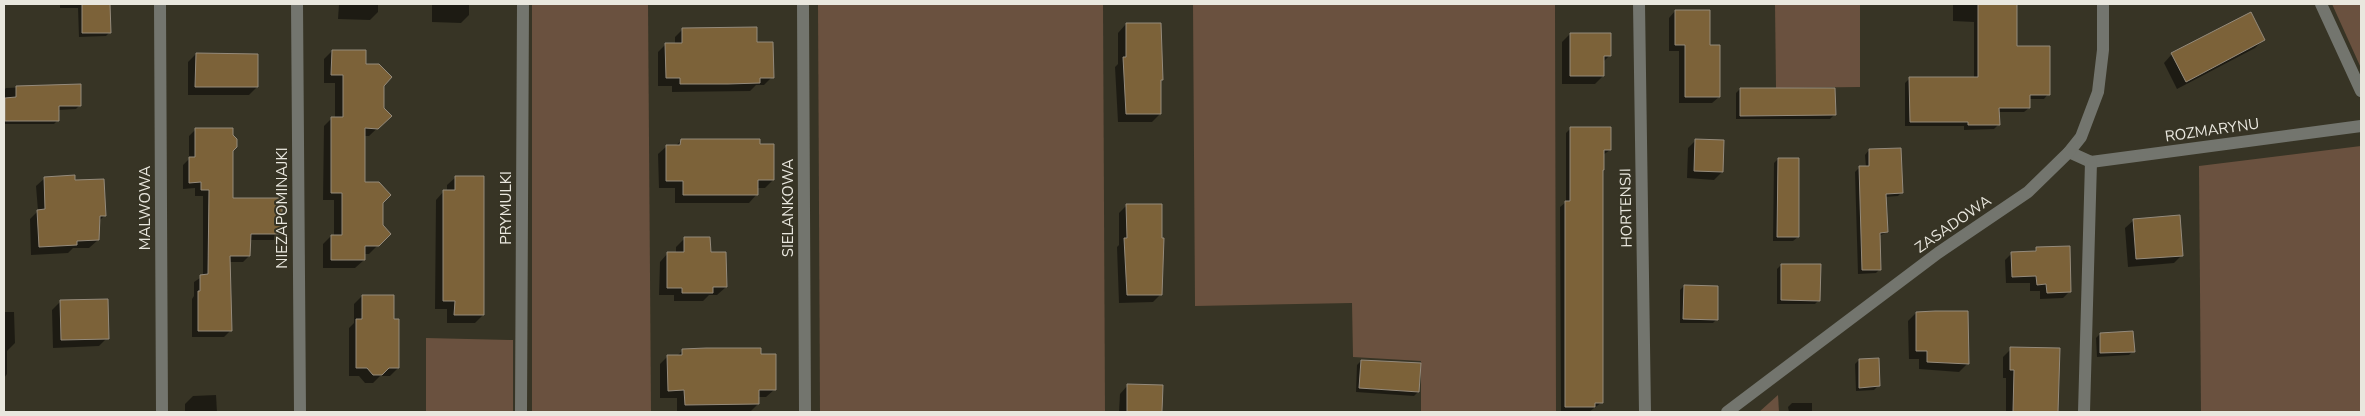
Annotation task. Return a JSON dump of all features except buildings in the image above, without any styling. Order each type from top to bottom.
[{"type":"street","name":"MALWOWA","points":[[160,4],[162,412]]},
{"type":"street","name":"NIEZAPOMINAJKI","points":[[297,4],[300,412]]},
{"type":"street","name":"PRYMULKI","points":[[521,412],[523,4]]},
{"type":"street","name":"SIELANKOWA","points":[[803,4],[805,412]]},
{"type":"street","name":"HORTENSJI","points":[[1639,4],[1645,412]]},
{"type":"street","name":"ZASADOWA","points":[[1727,412],[1938,253],[2028,192],[2069,152],[2081,137],[2098,92],[2103,50],[2103,4]]},
{"type":"street","points":[[2320,4],[2361,91]]},
{"type":"street","name":"ROZMARYNU","points":[[2091,162],[2361,126]]},
{"type":"street","points":[[2069,152],[2091,162],[2084,412]]},
{"type":"shaded area","points":[[532,4],[648,4],[651,412],[532,412]]},
{"type":"shaded area","points":[[818,4],[1103,4],[1105,412],[820,412]]},
{"type":"shaded area","points":[[1193,4],[1555,4],[1556,412],[1421,412],[1421,361],[1353,357],[1352,303],[1195,306]]},
{"type":"shaded area","points":[[1775,4],[1860,4],[1860,87],[1776,88]]},
{"type":"shaded area","points":[[2332,4],[2361,4],[2361,68]]},
{"type":"shaded area","points":[[2361,146],[2361,412],[2201,412],[2199,166]]},
{"type":"shaded area","points":[[426,338],[513,340],[513,412],[426,412]]},
{"type":"shaded area","points":[[1778,395],[1779,412],[1759,412]]}]
